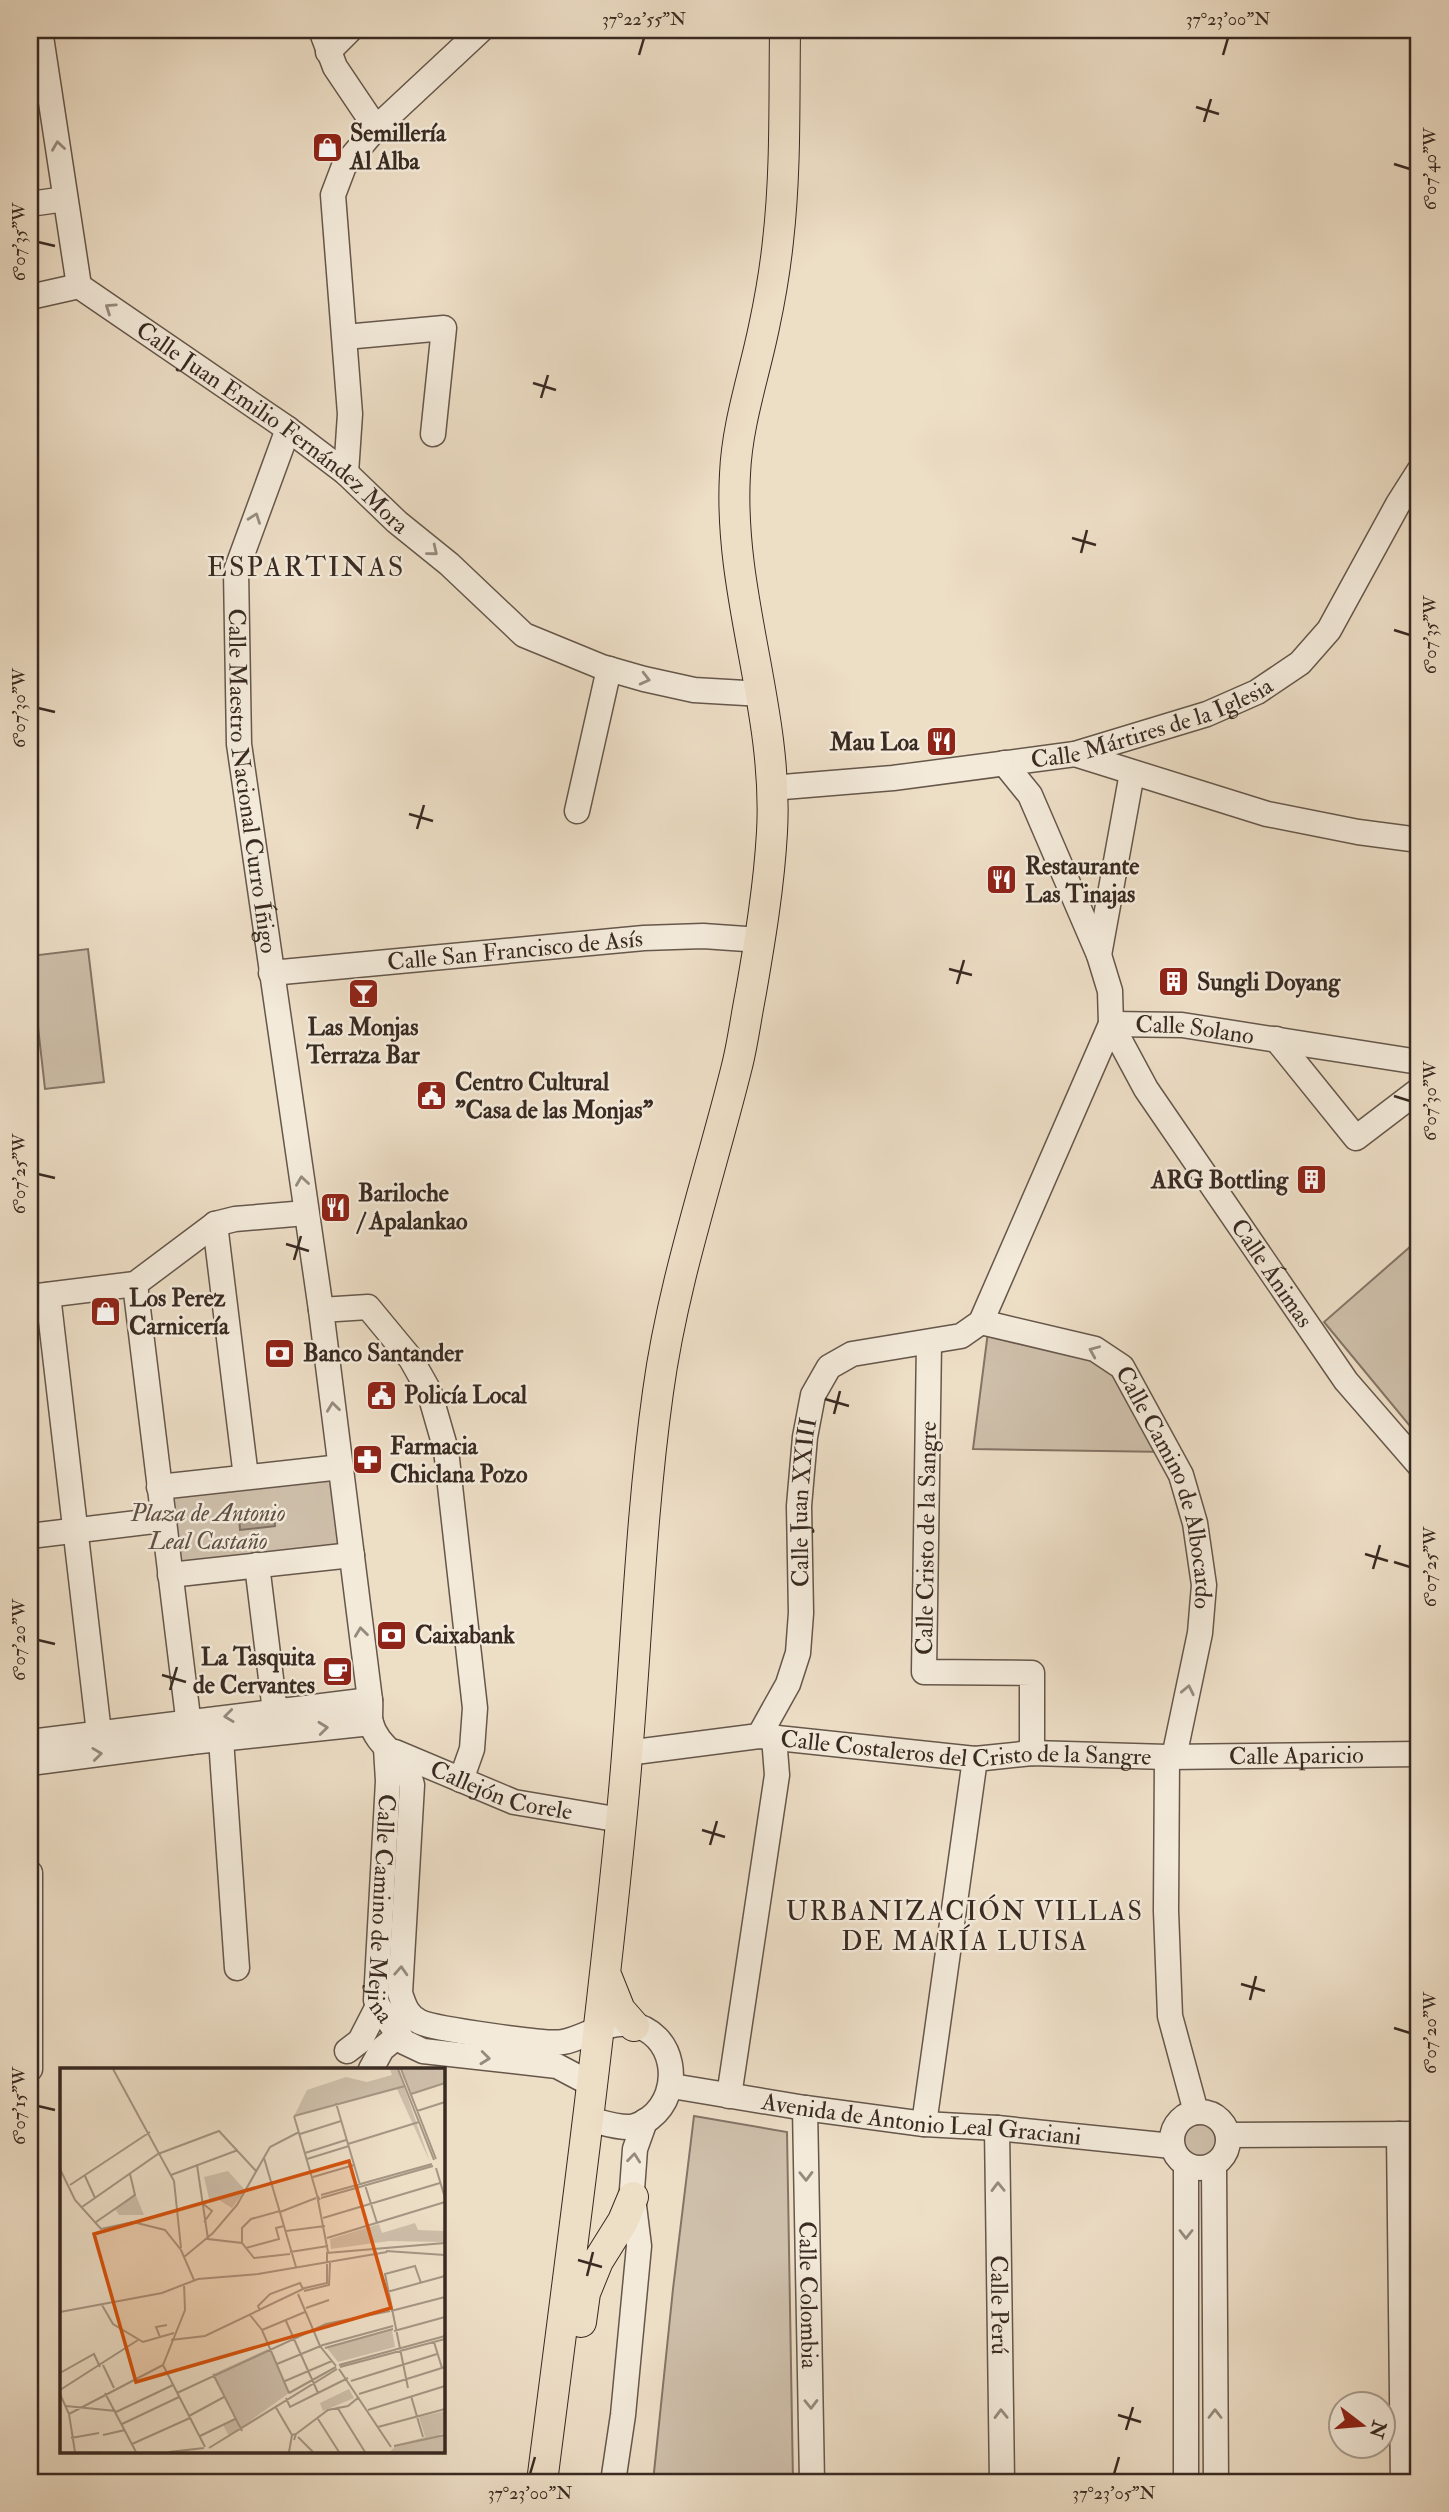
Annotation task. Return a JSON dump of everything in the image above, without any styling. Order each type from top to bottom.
[{"type":"main road","points":[[542,2482],[593,2085],[621,1820],[648,1473],[658,1390],[685,1252],[738,1061],[760,940],[772,829],[762,694],[742,593],[733,529],[735,466],[765,322],[778,241],[783,154],[785,30]]},
{"type":"main road","points":[[604,1967],[620,2010],[634,2026]]},
{"type":"main road","points":[[559,2482],[585,2293],[598,2260],[623,2221],[633,2197]]},
{"type":"street","points":[[30,297],[79,286],[40,30]]},
{"type":"street","points":[[350,30],[325,41],[335,67],[376,128]]},
{"type":"street","points":[[346,473],[350,414],[333,195],[344,166],[376,128],[481,30]]},
{"type":"street","points":[[30,204],[65,199]]},
{"type":"street","name":"Calle Juan Emilio Fernández Mora","points":[[79,286],[288,429],[346,473],[524,635],[609,669],[644,679],[694,690],[762,694]]},
{"type":"street","points":[[345,337],[444,328],[433,434]]},
{"type":"street","name":"Calle Maestro Nacional Curro Íñigo","points":[[288,429],[236,571],[239,744],[321,1310],[371,1712]]},
{"type":"street","name":"Calle Mártires de la Iglesia","points":[[771,788],[893,778],[1075,754],[1207,713],[1257,692],[1300,663],[1329,630],[1419,471]]},
{"type":"street","points":[[577,811],[609,669]]},
{"type":"street","points":[[1075,754],[1267,814],[1358,832],[1419,840]]},
{"type":"street","name":"Calle Ánimas","points":[[1004,763],[1030,795],[1099,955],[1110,991],[1111,1024],[1146,1089],[1346,1381],[1419,1465]]},
{"type":"street","name":"Calle Ánimas","points":[[1099,955],[1132,774]]},
{"type":"street","name":"Calle San Francisco de Asís","points":[[271,973],[644,938],[703,936],[760,940]]},
{"type":"street","points":[[981,1322],[1111,1024]]},
{"type":"street","name":"Calle Solano","points":[[1111,1024],[1182,1025],[1419,1062]]},
{"type":"street","name":"Calle Solano","points":[[1276,1040],[1356,1138],[1419,1090]]},
{"type":"street","points":[[99,1733],[76,1531],[39,1296],[135,1283],[215,1224],[236,1219],[306,1213]]},
{"type":"street","points":[[215,1224],[246,1478]]},
{"type":"street","points":[[135,1283],[190,1732]]},
{"type":"street","points":[[321,1310],[368,1307],[411,1359],[429,1391],[446,1450],[475,1708],[472,1749],[461,1780]]},
{"type":"street","name":"Calle Juan XXIII","points":[[766,1736],[798,1653],[801,1613],[799,1506],[805,1437],[813,1395],[828,1367],[852,1354],[961,1336],[981,1322]]},
{"type":"street","name":"Calle Camino de Albocardo","points":[[981,1322],[1095,1349],[1122,1367],[1181,1475],[1195,1523],[1204,1585],[1199,1633],[1170,1757]]},
{"type":"street","name":"Calle Cristo de la Sangre","points":[[929,1343],[924,1672],[1032,1673],[1032,1753]]},
{"type":"street","points":[[159,1487],[341,1467]]},
{"type":"street","points":[[30,1536],[162,1520]]},
{"type":"street","points":[[170,1575],[352,1555]]},
{"type":"street","points":[[257,1565],[275,1711]]},
{"type":"street","points":[[30,1763],[190,1732],[275,1711],[371,1712]]},
{"type":"street","points":[[30,1742],[99,1733],[190,1732],[221,1739],[371,1712]]},
{"type":"street","name":"Calle Camino de Mejina","points":[[371,1712],[386,1748],[399,1757],[409,1772],[412,1785],[400,1993],[393,2019],[404,2042],[423,2051],[557,2066],[593,2085]]},
{"type":"street","points":[[627,1754],[766,1736],[777,1774],[729,2096]]},
{"type":"street","name":"Calle Costaleros del Cristo de la Sangre","points":[[766,1736],[975,1759],[1032,1753],[1170,1757]]},
{"type":"street","points":[[221,1739],[237,1968]]},
{"type":"street","name":"Callejón Corele","points":[[386,1748],[514,1802],[621,1820]]},
{"type":"street","name":"Calle Aparicio","points":[[1170,1757],[1419,1754]]},
{"type":"street","points":[[1170,1757],[1166,1911],[1170,2016],[1196,2112]]},
{"type":"street","points":[[923,2124],[975,1759]]},
{"type":"street","points":[[30,1873],[30,2069]]},
{"type":"street","points":[[347,2051],[393,2019]]},
{"type":"street","points":[[372,2068],[393,2019]]},
{"type":"street","name":"Calle Camino de Mejina","points":[[393,2019],[418,2021],[440,2029],[561,2043],[597,2030]]},
{"type":"street","points":[[588,2119],[631,2127],[657,2112],[666,2100],[671,2086],[672,2069],[667,2053],[658,2039],[634,2026],[613,2024],[597,2030]]},
{"type":"street","name":"Avenida de Antonio Leal Graciani","points":[[671,2086],[923,2124],[997,2127],[1172,2146]]},
{"type":"street","name":"Calle Colombia","points":[[805,2108],[812,2482]]},
{"type":"street","points":[[1196,2112],[1215,2116],[1223,2123],[1228,2135],[1226,2152],[1214,2166],[1202,2169],[1180,2162],[1172,2146],[1173,2131],[1177,2123],[1183,2117],[1196,2112]]},
{"type":"street","points":[[613,2482],[623,2415],[639,2246],[633,2197],[635,2149],[645,2121]]},
{"type":"street","name":"Calle Perú","points":[[997,2127],[1002,2482]]},
{"type":"street","points":[[1228,2135],[1409,2134],[1403,2482]]},
{"type":"street","points":[[1186,2166],[1186,2482]]},
{"type":"street","points":[[1214,2166],[1216,2482]]},
{"type":"green space","points":[[88,949],[104,1082],[45,1089],[30,956]]},
{"type":"green space","points":[[1419,1239],[1419,1437],[1324,1322]]},
{"type":"green space","points":[[989,1324],[1095,1349],[1168,1452],[973,1449]]},
{"type":"green space","name":"Plaza de Antonio Leal Castaño","points":[[341,1467],[352,1555],[170,1575],[159,1487]]},
{"type":"green space","points":[[694,2116],[787,2132],[793,2482],[653,2482]]},
{"type":"green space","points":[[1200,2117],[1217,2124],[1224,2141],[1217,2158],[1200,2165],[1183,2158],[1176,2141],[1183,2124]]},
{"type":"shaded area","points":[[274,1513],[275,1526],[240,1530],[239,1517]]},
{"type":"place","name":"Semillería Al Alba","points":[[327,147]]},
{"type":"place","name":"Mau Loa","points":[[942,742]]},
{"type":"place","name":"Restaurante Las Tinajas","points":[[1002,880]]},
{"type":"place","name":"Sungli Doyang","points":[[1174,982]]},
{"type":"place","name":"Las Monjas Terraza Bar","points":[[363,993]]},
{"type":"place","name":"Centro Cultural \"Casa de las Monjas\"","points":[[432,1096]]},
{"type":"place","name":"ARG Bottling","points":[[1311,1180]]},
{"type":"place","name":"Bariloche / Apalankao","points":[[335,1207]]},
{"type":"place","name":"Los Perez Carnicería","points":[[106,1312]]},
{"type":"place","name":"Banco Santander","points":[[280,1353]]},
{"type":"place","name":"Policía Local","points":[[381,1395]]},
{"type":"place","name":"Farmacia Chiclana Pozo","points":[[367,1460]]},
{"type":"place","name":"Caixabank","points":[[392,1635]]},
{"type":"place","name":"La Tasquita de Cervantes","points":[[338,1671]]},
{"type":"district","name":"ESPARTINAS","points":[[306,566]]},
{"type":"district","name":"URBANIZACIÓN VILLAS DE MARÍA LUISA","points":[[965,1926]]}]
